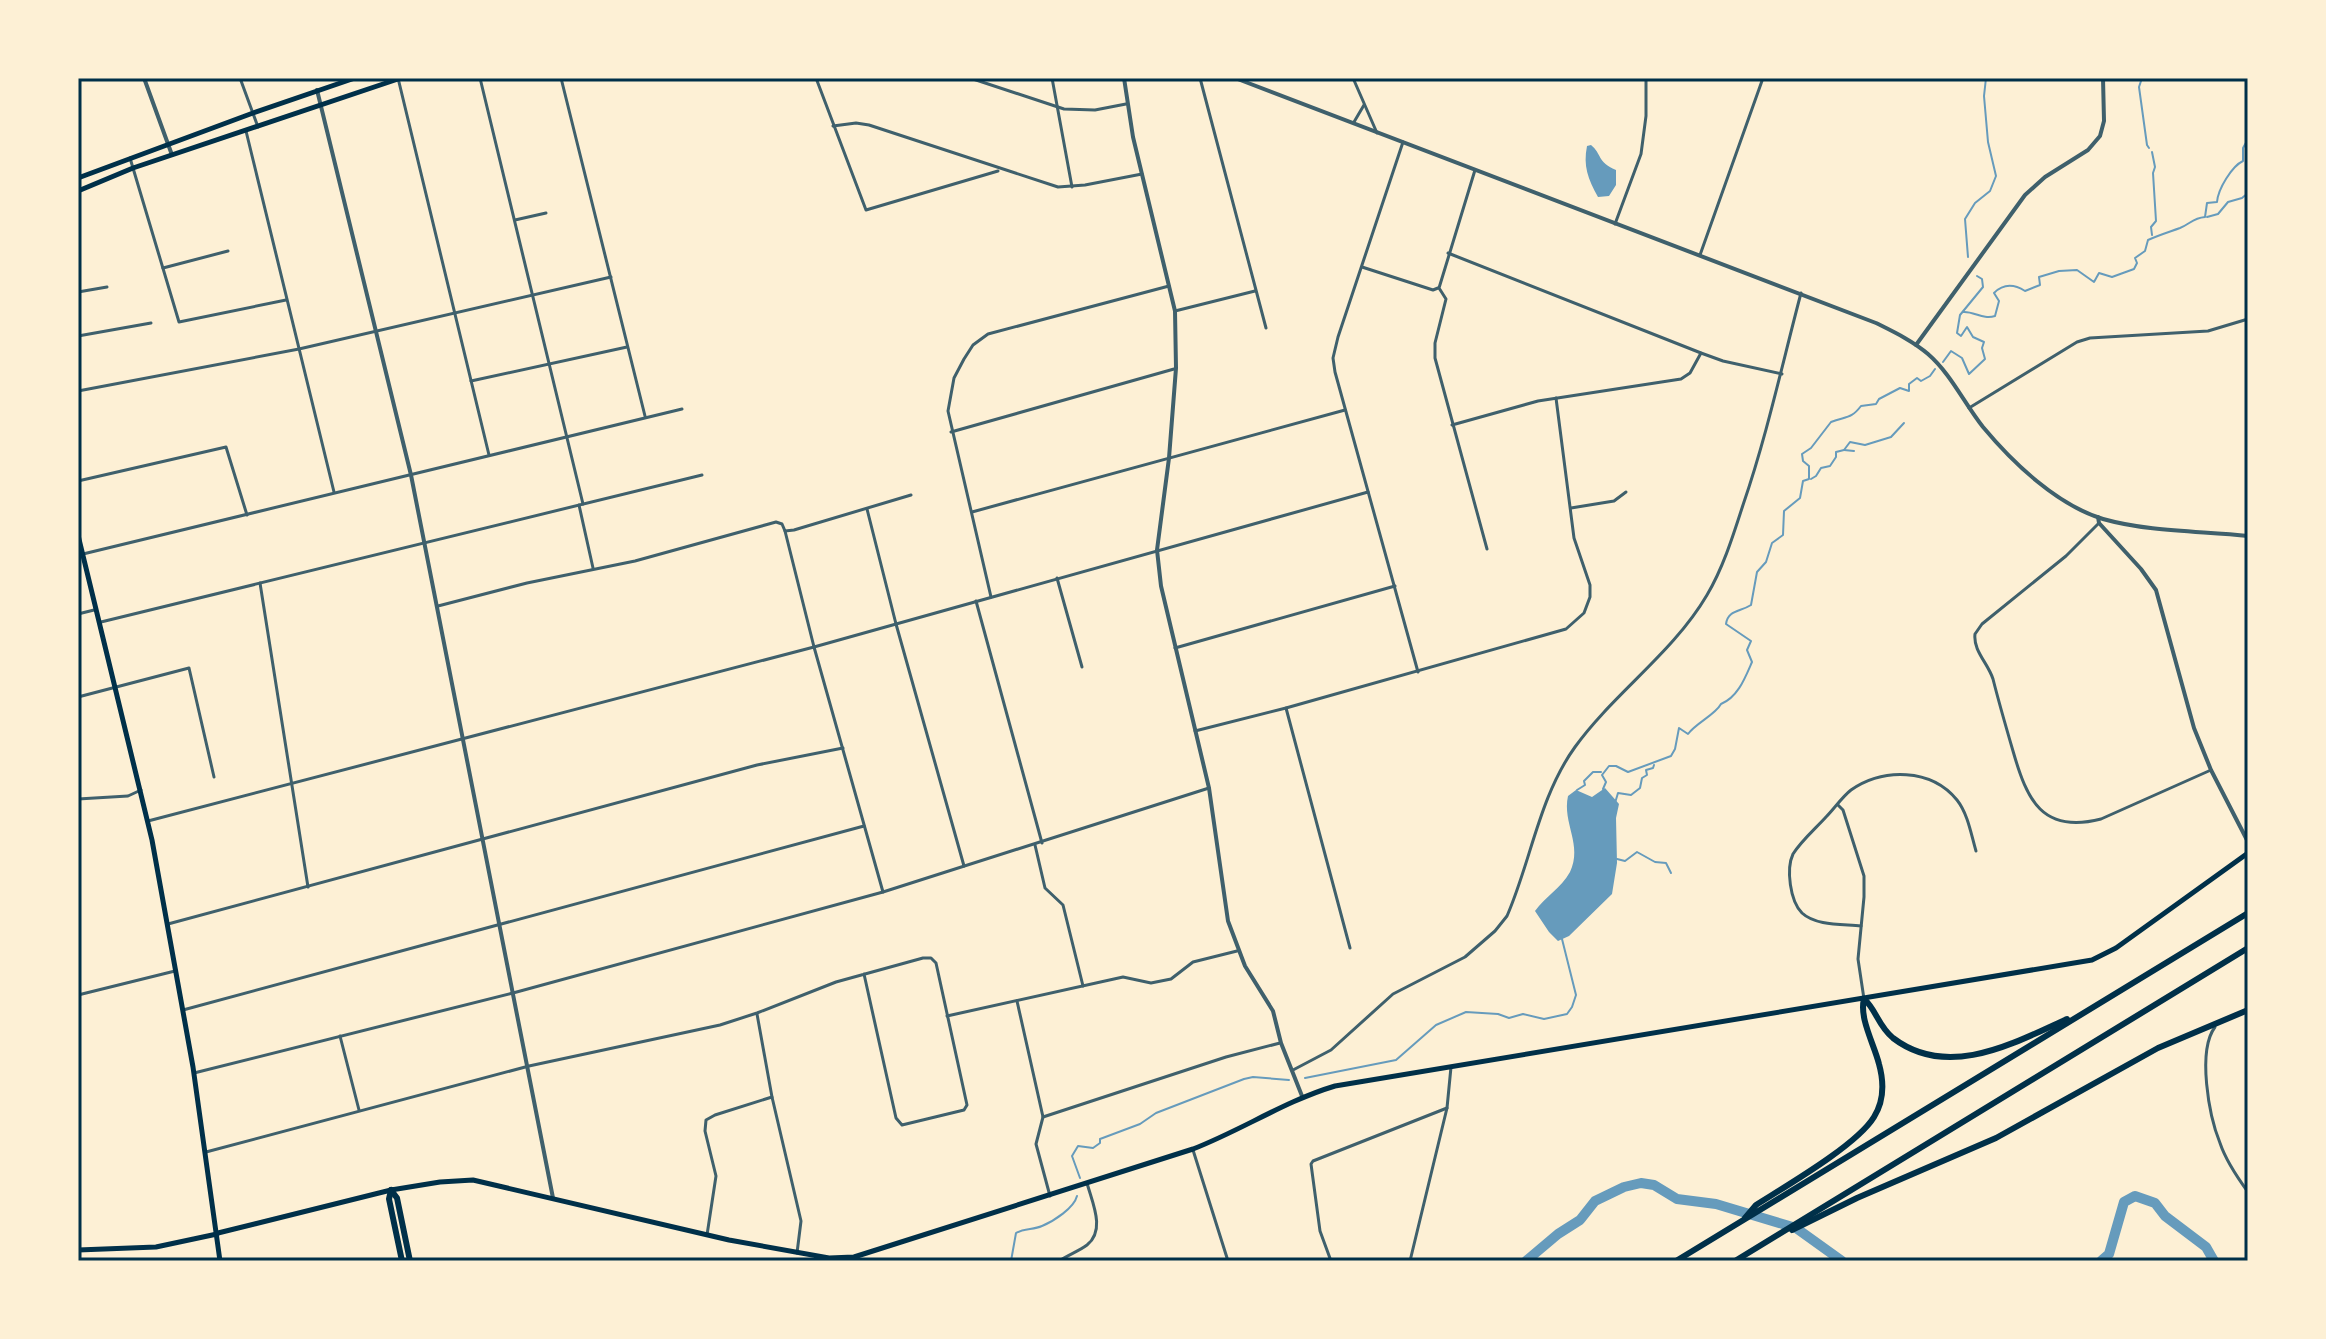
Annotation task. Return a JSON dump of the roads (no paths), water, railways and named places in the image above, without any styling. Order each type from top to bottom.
[{"type":"highway","points":[[1676,1261],[1743,1221],[1753,1208],[2248,913]]},
{"type":"highway","points":[[1735,1261],[2248,948]]},
{"type":"highway","points":[[1864,999],[1870,1004],[1880,1025],[1894,1039],[1918,1051],[1946,1056],[1976,1055],[2006,1047],[2085,1012]]},
{"type":"highway","points":[[1777,1196],[1855,1137],[1876,1113],[1882,1094],[1882,1076],[1863,1011],[1864,999]]},
{"type":"highway","points":[[1781,1233],[1996,1138],[2158,1048],[2248,1010]]},
{"type":"highway","points":[[391,1190],[389,1199],[402,1261]]},
{"type":"highway","points":[[391,1190],[397,1198],[410,1261]]},
{"type":"main road","points":[[86,187],[79,177],[355,78]]},
{"type":"main road","points":[[78,191],[133,168],[399,78]]},
{"type":"main road","points":[[78,535],[148,821],[194,1073],[220,1261]]},
{"type":"main road","points":[[78,1250],[156,1247],[391,1190],[464,1179],[797,1253],[829,1258],[854,1257],[1193,1149],[1241,1129],[1302,1096],[1352,1082],[1864,999],[2100,957],[2248,853]]},
{"type":"street","points":[[144,78],[172,155]]},
{"type":"street","points":[[240,78],[258,127]]},
{"type":"street","points":[[399,78],[489,456]]},
{"type":"street","points":[[480,78],[567,437],[593,570]]},
{"type":"street","points":[[561,78],[645,418]]},
{"type":"street","points":[[816,78],[866,210],[999,170]]},
{"type":"street","points":[[970,78],[1057,108],[1095,110],[1126,104]]},
{"type":"street","points":[[1052,78],[1072,187]]},
{"type":"street","points":[[1124,78],[1126,104],[1175,311],[1176,368],[1157,550],[1161,586],[1209,788],[1224,902],[1237,951],[1273,1011],[1281,1043],[1302,1096]]},
{"type":"street","points":[[1200,78],[1266,328]]},
{"type":"street","points":[[1235,78],[1876,323],[1916,345],[1943,371],[1996,441],[2035,478],[2080,509],[2098,517],[2152,527],[2248,536]]},
{"type":"street","points":[[1354,78],[1378,133]]},
{"type":"street","points":[[1615,224],[1641,154],[1646,124],[1646,78]]},
{"type":"street","points":[[1700,255],[1763,78]]},
{"type":"street","points":[[1916,345],[2025,195],[2045,177],[2088,150],[2100,136],[2104,121],[2103,78]]},
{"type":"street","points":[[317,90],[411,475],[553,1198]]},
{"type":"street","points":[[1351,124],[1364,105]]},
{"type":"street","points":[[833,126],[869,125],[1044,185],[1072,187],[1142,174]]},
{"type":"street","points":[[246,131],[334,493]]},
{"type":"street","points":[[1403,142],[1333,358],[1418,672]]},
{"type":"street","points":[[130,158],[180,322],[287,300]]},
{"type":"street","points":[[1475,170],[1439,288],[1446,299],[1435,343],[1435,358],[1487,549]]},
{"type":"street","points":[[515,220],[546,213]]},
{"type":"street","points":[[163,268],[228,251]]},
{"type":"street","points":[[1448,253],[1723,361],[1782,374]]},
{"type":"street","points":[[1362,267],[1433,290],[1439,288]]},
{"type":"street","points":[[78,391],[299,349],[611,277]]},
{"type":"street","points":[[991,597],[948,411],[954,378],[973,345],[988,334],[1171,286]]},
{"type":"street","points":[[78,292],[107,287]]},
{"type":"street","points":[[1175,311],[1255,291]]},
{"type":"street","points":[[1293,1070],[1331,1050],[1393,994],[1465,957],[1507,916],[1550,793],[1565,762],[1597,721],[1694,615],[1712,584],[1752,480],[1801,293]]},
{"type":"street","points":[[1969,408],[2077,342],[2090,338],[2208,331],[2248,319]]},
{"type":"street","points":[[78,336],[151,323]]},
{"type":"street","points":[[471,381],[628,347]]},
{"type":"street","points":[[1452,425],[1556,398],[1681,379],[1690,373],[1701,353]]},
{"type":"street","points":[[951,432],[1176,368]]},
{"type":"street","points":[[1195,731],[1566,629],[1584,613],[1590,597],[1590,585],[1574,538],[1556,398]]},
{"type":"street","points":[[83,554],[682,409]]},
{"type":"street","points":[[972,512],[1345,410]]},
{"type":"street","points":[[78,481],[226,447],[247,515]]},
{"type":"street","points":[[101,622],[702,475]]},
{"type":"street","points":[[148,821],[814,647],[1368,492]]},
{"type":"street","points":[[1571,508],[1614,501],[1626,492]]},
{"type":"street","points":[[785,531],[911,495]]},
{"type":"street","points":[[867,509],[964,866]]},
{"type":"street","points":[[2098,517],[2099,523],[2156,590],[2186,706],[2211,770],[2248,842]]},
{"type":"street","points":[[438,606],[635,561],[776,522],[782,524],[883,892]]},
{"type":"street","points":[[2099,523],[2066,556],[1982,624],[1975,634],[1977,649],[1991,674],[2022,784],[2039,809],[2050,818],[2067,823],[2084,823],[2101,819],[2211,770]]},
{"type":"street","points":[[1057,578],[1082,667]]},
{"type":"street","points":[[260,583],[308,887]]},
{"type":"street","points":[[1175,648],[1395,586]]},
{"type":"street","points":[[976,601],[1042,843]]},
{"type":"street","points":[[78,614],[97,609]]},
{"type":"street","points":[[78,697],[189,668],[214,777]]},
{"type":"street","points":[[1286,708],[1350,948]]},
{"type":"street","points":[[168,924],[757,765],[843,748]]},
{"type":"street","points":[[1861,926],[1815,920],[1801,912],[1795,900],[1789,870],[1793,856],[1802,843],[1851,791],[1894,774],[1911,774],[1945,787],[1964,813],[1976,851]]},
{"type":"street","points":[[194,1073],[513,993],[883,892],[1209,788]]},
{"type":"street","points":[[78,799],[128,796],[141,790]]},
{"type":"street","points":[[1838,805],[1843,810],[1864,876],[1858,959],[1864,999]]},
{"type":"street","points":[[183,1010],[864,826]]},
{"type":"street","points":[[1035,845],[1045,888],[1063,905],[1083,986]]},
{"type":"street","points":[[947,1016],[1123,977],[1151,983],[1171,979],[1193,962],[1237,951]]},
{"type":"street","points":[[206,1152],[529,1066],[720,1025],[836,982],[864,974],[923,958],[931,958],[936,963],[967,1105],[964,1110],[902,1125],[896,1118],[864,974]]},
{"type":"street","points":[[78,995],[177,971]]},
{"type":"street","points":[[1017,1000],[1043,1117],[1036,1144],[1050,1196]]},
{"type":"street","points":[[757,1013],[772,1097],[801,1221],[797,1253]]},
{"type":"street","points":[[2220,1021],[2209,1036],[2206,1049],[2210,1108],[2220,1143],[2235,1175],[2248,1192]]},
{"type":"street","points":[[340,1036],[360,1111]]},
{"type":"street","points":[[1043,1117],[1226,1057],[1281,1043]]},
{"type":"street","points":[[1410,1261],[1447,1108],[1451,1067]]},
{"type":"street","points":[[707,1235],[716,1176],[705,1131],[706,1120],[772,1097]]},
{"type":"street","points":[[1331,1261],[1320,1231],[1311,1164],[1447,1108]]},
{"type":"street","points":[[1193,1149],[1228,1261]]},
{"type":"street","points":[[1059,1261],[1087,1245],[1096,1235],[1098,1222],[1087,1183]]},
{"type":"water","points":[[1591,145],[1606,164],[1616,170],[1616,185],[1609,196],[1598,197],[1589,178],[1586,153],[1587,146]]},
{"type":"water","points":[[1605,788],[1619,804],[1616,818],[1617,863],[1612,894],[1569,936],[1558,941],[1535,911],[1566,878],[1573,862],[1568,796],[1576,790],[1592,797]]},
{"type":"waterway","points":[[1968,257],[1965,219],[1975,203],[1990,191],[1996,176],[1988,142],[1984,96],[1986,78]]},
{"type":"waterway","points":[[2142,78],[2139,87],[2149,148]]},
{"type":"waterway","points":[[1963,312],[1995,316],[1999,301],[1994,293],[2002,287],[2017,287],[2025,291],[2040,285],[2039,277],[2059,271],[2077,270],[2094,282],[2099,273],[2112,277],[2134,269],[2137,263],[2135,258],[2145,251],[2148,240],[2205,217],[2207,203],[2217,202],[2226,178],[2243,161],[2243,148],[2248,139]]},
{"type":"waterway","points":[[2152,152],[2156,221],[2151,227],[2152,235]]},
{"type":"waterway","points":[[2207,217],[2218,214],[2228,202],[2248,193]]},
{"type":"waterway","points":[[1943,362],[1951,351],[1962,358],[1969,374],[1985,359],[1984,342],[1973,337],[1967,327],[1961,336],[1957,333],[1960,315],[1983,287],[1982,279],[1977,276]]},
{"type":"waterway","points":[[1603,789],[1606,782],[1602,775],[1609,766],[1628,772],[1671,756],[1679,728],[1688,734],[1732,697],[1740,686],[1752,662],[1747,650],[1751,641],[1726,624],[1727,619],[1751,605],[1757,572],[1766,562],[1772,543],[1783,535],[1784,511],[1800,498],[1803,481],[1809,479],[1809,466],[1803,461],[1802,454],[1811,448],[1831,422],[1851,415],[1861,406],[1876,404],[1879,399],[1900,388],[1909,391],[1909,384],[1917,378],[1921,381],[1930,376],[1935,369]]},
{"type":"waterway","points":[[1811,479],[1821,468],[1830,466],[1836,452],[1844,450],[1850,442],[1865,445],[1891,437],[1904,423]]},
{"type":"waterway","points":[[1844,450],[1854,451]]},
{"type":"waterway","points":[[1615,803],[1618,793],[1631,795],[1640,788],[1642,778],[1647,775],[1646,770],[1654,765]]},
{"type":"waterway","points":[[1577,790],[1585,785],[1584,781],[1593,772],[1601,772]]},
{"type":"waterway","points":[[1617,859],[1625,861],[1637,852],[1655,862],[1666,863],[1671,873]]},
{"type":"waterway","points":[[1305,1078],[1396,1060],[1436,1025],[1466,1012],[1498,1014],[1509,1018],[1523,1014],[1544,1019],[1567,1014],[1576,995],[1562,939]]},
{"type":"waterway","points":[[1080,1178],[1072,1156],[1078,1146],[1093,1148],[1100,1143],[1100,1139],[1140,1124],[1156,1113],[1244,1079],[1289,1080]]},
{"type":"waterway","points":[[1526,1261],[1580,1220],[1595,1201],[1624,1187],[1641,1183],[1654,1185],[1677,1199],[1716,1204],[1796,1228],[1842,1261]]},
{"type":"waterway","points":[[1011,1261],[1016,1233],[1052,1221],[1068,1209],[1077,1196]]},
{"type":"waterway","points":[[2101,1261],[2109,1254],[2124,1202],[2135,1196],[2155,1203],[2165,1216],[2206,1247],[2214,1261]]}]
